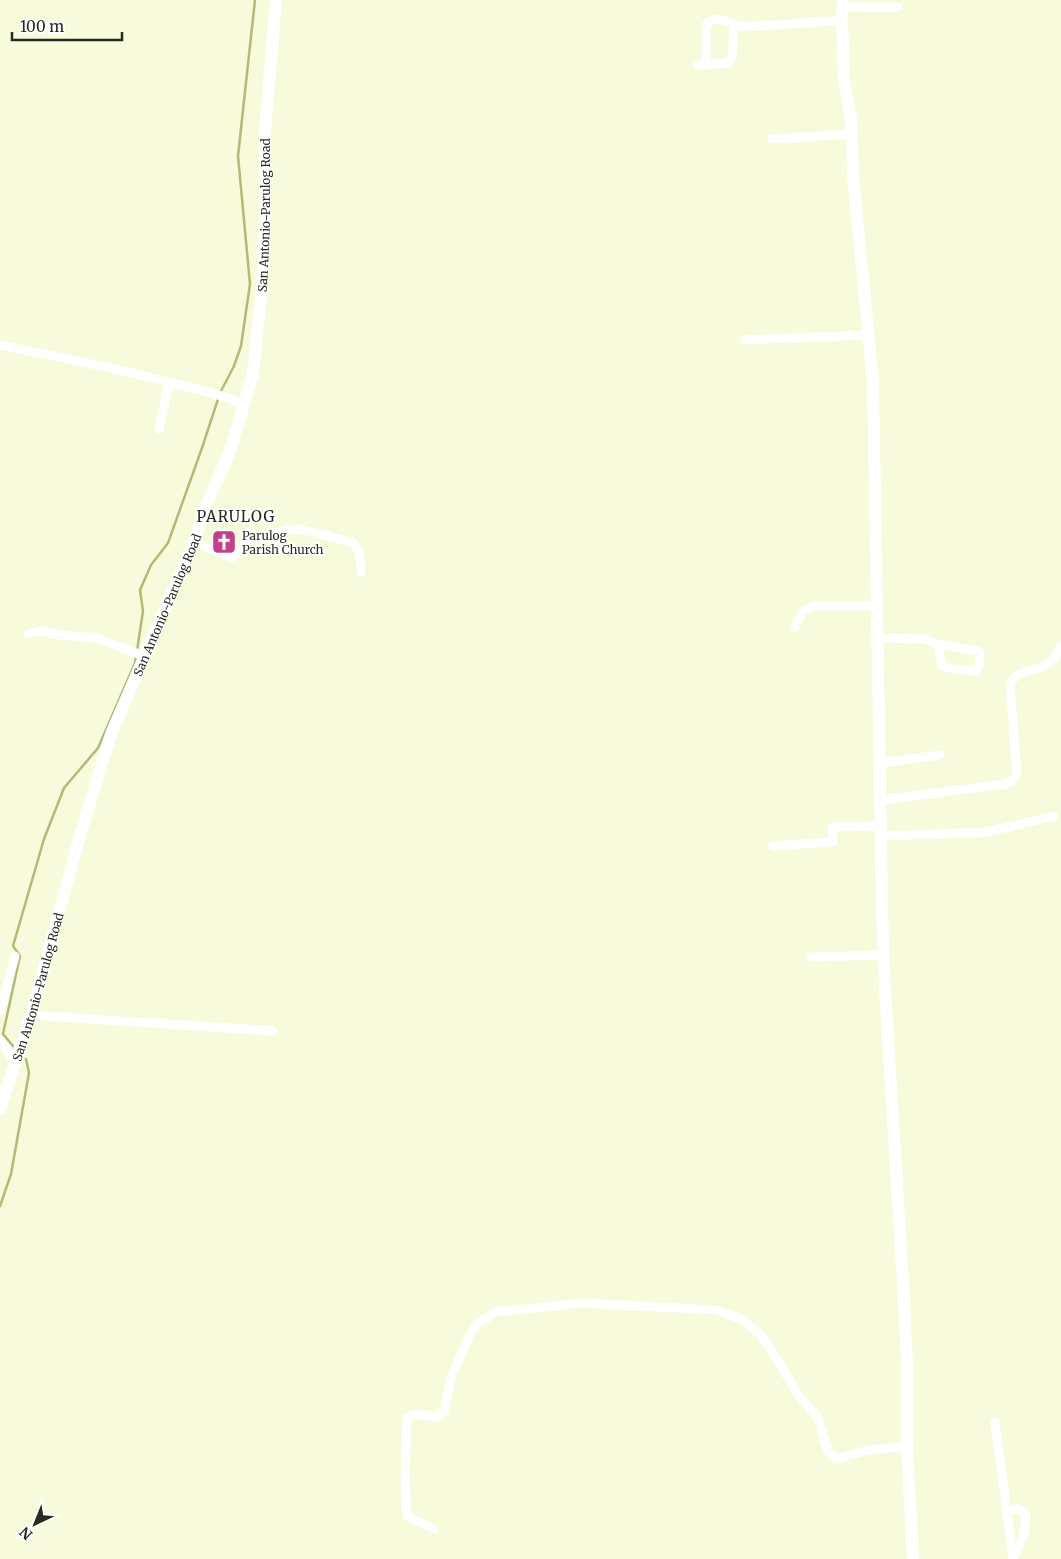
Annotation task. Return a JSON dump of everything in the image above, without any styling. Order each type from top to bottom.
[{"type":"street","name":"San Antonio-Parulog Road","points":[[0,1109],[31,1015],[78,841],[109,742],[139,655],[194,542],[209,500],[230,452],[253,374],[262,287],[265,223],[265,131],[276,0]]},
{"type":"street","points":[[898,7],[843,4],[842,21],[844,81],[850,119],[853,175],[873,384],[884,955],[907,1363],[907,1446],[914,1559]]},
{"type":"street","points":[[734,25],[732,58],[730,61],[727,63],[702,64],[706,26],[714,20],[721,20],[734,25],[842,21]]},
{"type":"street","points":[[772,139],[851,134]]},
{"type":"street","points":[[745,340],[868,335]]},
{"type":"street","points":[[0,345],[54,355],[220,394],[244,404]]},
{"type":"street","points":[[159,429],[169,382]]},
{"type":"street","points":[[194,542],[231,557],[238,554],[248,540],[266,538],[287,530],[300,529],[355,544],[359,552],[361,572]]},
{"type":"street","points":[[795,627],[803,611],[814,606],[877,606]]},
{"type":"street","points":[[28,634],[40,631],[96,638],[139,655]]},
{"type":"street","points":[[878,638],[924,639],[938,644],[978,651],[980,653],[978,669],[976,671],[942,666],[938,644]]},
{"type":"street","points":[[881,800],[1012,782],[1017,774],[1010,684],[1016,676],[1051,663],[1061,645]]},
{"type":"street","points":[[880,763],[940,755]]},
{"type":"street","points":[[773,846],[833,842],[832,827],[882,831],[988,832],[1054,816]]},
{"type":"street","points":[[811,957],[884,955]]},
{"type":"street","points":[[0,1011],[15,956]]},
{"type":"street","points":[[31,1015],[273,1031]]},
{"type":"street","points":[[0,1040],[15,1062]]},
{"type":"street","points":[[434,1529],[407,1516],[405,1480],[407,1418],[413,1414],[437,1417],[444,1411],[451,1377],[470,1334],[477,1324],[496,1312],[581,1303],[716,1310],[741,1319],[761,1335],[799,1396],[818,1418],[828,1451],[836,1459],[868,1450],[907,1446]]},
{"type":"street","points":[[995,1422],[1013,1559]]},
{"type":"street","points":[[1006,1512],[1017,1509],[1022,1510],[1026,1515],[1024,1534],[1013,1559]]},
{"type":"waterway","points":[[137,651],[143,611],[140,590],[151,565],[168,543],[220,393],[234,366],[241,346],[250,284],[238,156],[255,0]]},
{"type":"waterway","points":[[13,1046],[3,1034],[20,956],[13,946],[44,839],[64,788],[98,748],[135,663],[136,656]]},
{"type":"waterway","points":[[0,1206],[11,1174],[29,1073],[26,1059]]},
{"type":"place","name":"Parulog Parish Church","points":[[224,542]]},
{"type":"district","name":"PARULOG","points":[[236,516]]}]
